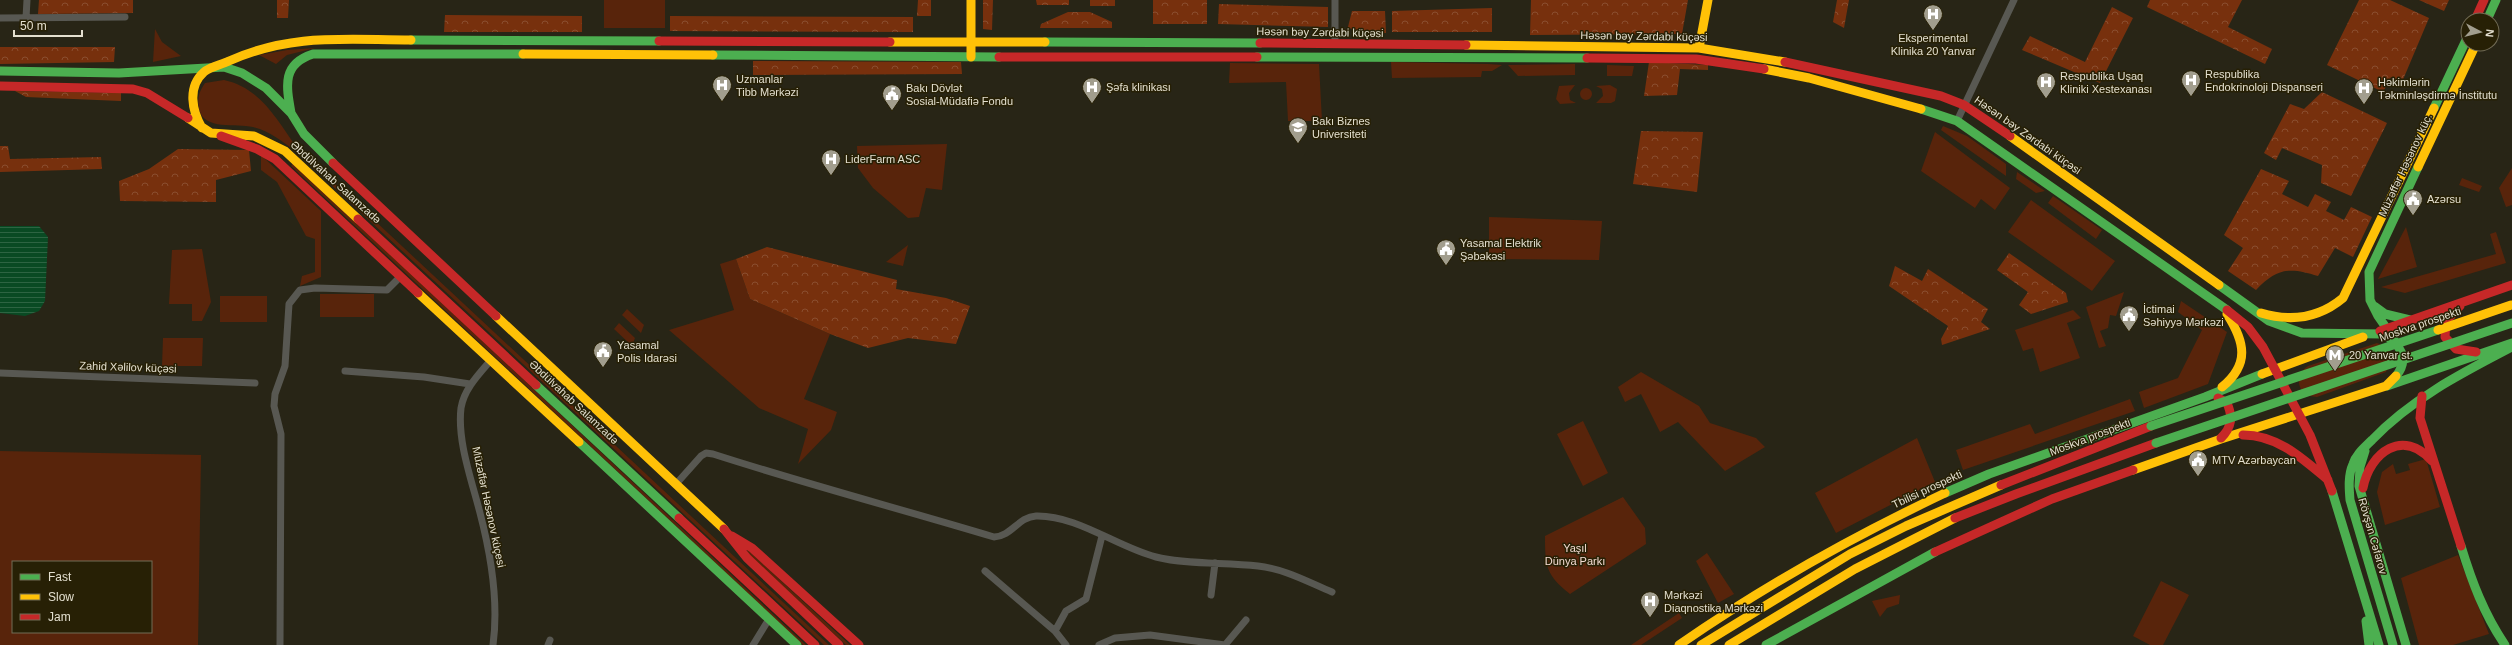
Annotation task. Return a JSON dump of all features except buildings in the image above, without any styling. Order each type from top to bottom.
[{"type":"main road","points":[[971,0],[971,57]]},
{"type":"main road","points":[[1699,48],[1708,0]]},
{"type":"main road","points":[[2479,12],[2484,0]]},
{"type":"main road","points":[[2491,12],[2496,0]]},
{"type":"main road","name":"Həsən bəy Zərdabi küçəsi","points":[[202,128],[193,109],[194,88],[204,72],[219,67],[262,47],[306,40],[1227,43],[1699,48],[1786,61],[1941,96],[1964,105],[1980,114],[2246,306]]},
{"type":"main road","points":[[1227,43],[1228,57]]},
{"type":"main road","points":[[1211,44],[1212,57]]},
{"type":"main road","name":"Həsən bəy Zərdabi küçəsi","points":[[291,113],[286,88],[288,74],[300,58],[316,52],[971,57],[1387,56],[1696,59],[1754,67],[1809,78],[1934,112],[1957,121],[1971,129],[2221,305]]},
{"type":"main road","name":"Müzəffər Həsənov küç.","points":[[2246,306],[2269,316],[2291,318],[2319,313],[2337,304],[2350,288],[2460,52]]},
{"type":"main road","name":"Müzəffər Həsənov küç.","points":[[2368,299],[2367,283],[2374,259],[2472,52]]},
{"type":"main road","points":[[0,71],[119,73],[219,67],[250,76],[266,88],[291,113]]},
{"type":"main road","points":[[0,86],[133,89],[147,93],[202,128],[257,149],[275,159],[797,645]]},
{"type":"main road","name":"Əbdülvahab Salamzadə","points":[[291,113],[304,134],[317,148],[730,535],[747,558],[840,645]]},
{"type":"main road","points":[[1971,129],[1980,114]]},
{"type":"main road","name":"Əbdülvahab Salamzadə","points":[[217,135],[241,134],[254,136],[275,145],[292,157],[815,645]]},
{"type":"main road","name":"Moskva prospekti","points":[[2205,397],[2304,357],[2512,285]]},
{"type":"main road","points":[[2480,295],[2450,313],[2444,328],[2446,338],[2450,345],[2459,351],[2467,353],[2493,349]]},
{"type":"main road","points":[[2368,299],[2381,312],[2410,320]]},
{"type":"main road","points":[[2368,299],[2386,329],[2400,348],[2403,362],[2398,376],[2386,386]]},
{"type":"main road","points":[[2221,305],[2255,336],[2276,368],[2300,414],[2329,480],[2379,645]]},
{"type":"main road","points":[[2205,397],[2233,378],[2243,355],[2242,340],[2238,330],[2221,305]]},
{"type":"main road","name":"Moskva prospekti","points":[[1701,645],[1789,589],[1878,539],[1993,486],[2151,426],[2512,305]]},
{"type":"main road","points":[[2246,306],[2279,326],[2302,332],[2383,334],[2394,339]]},
{"type":"main road","points":[[1729,645],[1837,579],[1933,528],[2000,499],[2156,443],[2512,324]]},
{"type":"main road","points":[[1766,645],[1898,571],[2003,520],[2052,499],[2221,438],[2325,406],[2512,343]]},
{"type":"main road","name":"Rövşən Cəfərov","points":[[2393,645],[2350,500],[2350,476],[2353,462],[2360,451],[2422,396],[2512,347]]},
{"type":"main road","points":[[2304,357],[2289,370],[2287,377],[2289,393],[2300,404],[2311,407],[2325,406]]},
{"type":"main road","points":[[2422,396],[2419,411],[2432,461],[2473,586],[2487,618],[2505,645]]},
{"type":"main road","points":[[2205,397],[2219,398],[2229,407],[2232,426],[2221,438]]},
{"type":"main road","name":"Tbilisi prospekti","points":[[1679,645],[1784,576],[1916,506],[1989,474],[2205,397]]},
{"type":"main road","points":[[2378,434],[2365,452],[2360,467],[2359,476],[2362,496],[2406,645]]},
{"type":"main road","points":[[2221,438],[2247,435],[2267,437],[2299,457],[2329,480]]},
{"type":"main road","points":[[2362,496],[2366,475],[2373,463],[2383,452],[2392,447],[2409,445],[2423,451],[2432,461]]},
{"type":"main road","name":"Əbdülvahab Salamzadə","points":[[730,535],[752,548],[859,645]]},
{"type":"main road","points":[[2364,596],[2369,645]]},
{"type":"street","points":[[26,18],[27,0]]},
{"type":"street","points":[[1335,0],[1335,44]]},
{"type":"street","points":[[1957,121],[2014,0]]},
{"type":"street","points":[[0,18],[125,17]]},
{"type":"street","points":[[280,645],[281,434],[274,406],[274,394],[285,366],[289,304],[300,290],[315,288],[387,290],[400,277]]},
{"type":"street","name":"Müzəffər Həsənov küçesi","points":[[491,360],[470,384],[461,408],[468,468],[492,570],[494,610],[493,645]]},
{"type":"street","points":[[345,371],[424,377],[470,384]]},
{"type":"street","name":"Zahid Xəlilov küçəsi","points":[[0,373],[256,383]]},
{"type":"street","points":[[676,484],[701,456],[706,453],[713,454],[793,480],[902,509],[994,537],[1007,534],[1022,520],[1038,516],[1075,523],[1102,536],[1155,557],[1259,566],[1285,572],[1332,592]]},
{"type":"street","points":[[1055,631],[1066,611],[1086,599],[1102,536]]},
{"type":"street","points":[[1212,595],[1215,563]]},
{"type":"street","points":[[985,571],[1055,631],[1066,645]]},
{"type":"street","points":[[753,645],[769,619]]},
{"type":"street","points":[[1099,645],[1115,638],[1150,635],[1225,644],[1229,643],[1246,620]]},
{"type":"green space","points":[[39,0],[133,0],[133,13],[38,14]]},
{"type":"green space","points":[[277,0],[289,0],[288,18],[277,18]]},
{"type":"green space","points":[[604,0],[665,0],[665,28],[604,28]]},
{"type":"green space","points":[[918,0],[931,0],[931,16],[917,16]]},
{"type":"green space","points":[[983,0],[993,0],[992,30],[983,29]]},
{"type":"green space","points":[[1036,0],[1069,0],[1069,5],[1037,5]]},
{"type":"green space","points":[[1090,0],[1115,0],[1115,6],[1090,6]]},
{"type":"green space","points":[[1153,0],[1207,0],[1207,24],[1153,24]]},
{"type":"green space","points":[[1531,0],[1688,0],[1682,34],[1530,35]]},
{"type":"green space","points":[[1837,0],[1849,0],[1844,28],[1833,22]]},
{"type":"green space","points":[[2150,0],[2242,0],[2228,27],[2272,49],[2265,64],[2147,7]]},
{"type":"green space","points":[[2359,0],[2390,0],[2429,18],[2402,82],[2391,77],[2383,92],[2327,65]]},
{"type":"green space","points":[[2419,0],[2449,0],[2444,11]]},
{"type":"green space","points":[[1219,4],[1328,7],[1328,27],[1218,24]]},
{"type":"green space","points":[[2112,7],[2133,18],[2100,83],[2022,50],[2030,36],[2085,62]]},
{"type":"green space","points":[[1492,8],[1492,32],[1392,32],[1392,11]]},
{"type":"green space","points":[[1352,11],[1385,11],[1386,33],[1358,33],[1348,27]]},
{"type":"green space","points":[[1068,12],[1090,12],[1112,22],[1112,28],[1040,28],[1041,24]]},
{"type":"green space","points":[[445,15],[582,16],[582,32],[444,32]]},
{"type":"green space","points":[[670,16],[913,17],[913,32],[670,31]]},
{"type":"green space","points":[[155,29],[162,42],[181,56],[153,62]]},
{"type":"green space","points":[[0,47],[115,47],[114,62],[0,64]]},
{"type":"green space","points":[[315,48],[287,55],[276,64],[259,55],[287,50]]},
{"type":"green space","points":[[753,61],[961,62],[962,74],[753,75]]},
{"type":"green space","points":[[1391,62],[1502,65],[1492,71],[1482,71],[1481,77],[1392,78]]},
{"type":"green space","points":[[1649,62],[1708,65],[1708,70],[1680,69],[1677,95],[1644,96]]},
{"type":"green space","points":[[1230,63],[1319,64],[1322,121],[1288,121],[1286,82],[1229,83]]},
{"type":"green space","points":[[1575,64],[1575,75],[1518,76],[1508,65]]},
{"type":"green space","points":[[1607,65],[1634,66],[1632,76],[1607,76]]},
{"type":"green space","points":[[224,80],[237,84],[248,90],[267,106],[297,148],[829,645],[824,645],[295,151],[275,137],[259,129],[246,126],[222,125],[207,121],[202,116],[199,109],[198,102],[200,92],[205,83]]},
{"type":"green space","points":[[1575,85],[1569,93],[1570,100],[1576,103],[1560,104],[1556,99],[1559,86]]},
{"type":"green space","points":[[1610,85],[1617,89],[1615,101],[1611,103],[1596,103],[1603,96],[1602,89],[1596,86]]},
{"type":"green space","points":[[1584,88],[1588,88],[1592,94],[1588,100],[1584,100],[1580,96],[1580,92]]},
{"type":"green space","points":[[15,91],[121,93],[121,101],[26,97]]},
{"type":"green space","points":[[2322,92],[2387,123],[2351,196],[2321,183],[2322,165],[2282,148],[2276,160],[2264,153],[2290,104],[2304,109]]},
{"type":"green space","points":[[1943,126],[1967,136],[2006,164],[2006,176],[1941,130]]},
{"type":"green space","points":[[1641,131],[1703,132],[1697,192],[1633,184]]},
{"type":"green space","points":[[1935,132],[2010,188],[1995,210],[1981,199],[1975,208],[1921,171]]},
{"type":"green space","points":[[947,144],[942,190],[926,188],[919,217],[908,218],[873,188],[858,168],[857,146]]},
{"type":"green space","points":[[0,146],[8,146],[10,159],[101,157],[102,169],[0,172]]},
{"type":"green space","points":[[178,149],[249,150],[251,171],[216,180],[216,202],[120,201],[119,181],[149,169]]},
{"type":"green space","points":[[261,155],[321,211],[321,277],[300,286],[302,276],[315,272],[315,239],[306,236],[277,182],[261,170]]},
{"type":"green space","points":[[293,163],[806,645],[803,645],[291,166]]},
{"type":"green space","points":[[2512,168],[2512,205],[2506,207],[2499,188]]},
{"type":"green space","points":[[2261,169],[2289,181],[2282,194],[2308,207],[2315,194],[2331,202],[2326,211],[2344,220],[2351,207],[2372,217],[2353,257],[2335,248],[2318,276],[2299,271],[2284,271],[2271,277],[2256,290],[2228,271],[2243,248],[2224,235]]},
{"type":"green space","points":[[2017,172],[2045,191],[2036,193],[2016,179]]},
{"type":"green space","points":[[2462,178],[2482,186],[2479,192],[2459,185]]},
{"type":"green space","points":[[2053,196],[2102,230],[2096,239],[2048,203]]},
{"type":"green space","points":[[2031,200],[2115,261],[2092,291],[2008,232]]},
{"type":"green space","points":[[1489,217],[1602,221],[1599,260],[1489,259]]},
{"type":"green space","points":[[2406,227],[2417,267],[2378,279]]},
{"type":"green space","points":[[2496,232],[2506,263],[2405,293],[2381,287],[2496,254],[2490,234]]},
{"type":"green space","points":[[908,245],[903,266],[886,262]]},
{"type":"green space","points":[[767,247],[897,280],[896,289],[946,298],[970,306],[956,344],[908,338],[868,348],[830,334],[750,299],[736,259]]},
{"type":"green space","points":[[202,249],[211,302],[202,321],[192,321],[192,304],[169,304],[172,250]]},
{"type":"green space","points":[[2009,253],[2066,293],[2068,302],[2031,314],[2019,305],[2028,292],[1997,270]]},
{"type":"green space","points":[[736,259],[750,299],[830,334],[804,399],[837,412],[831,430],[798,464],[808,429],[759,408],[669,330],[734,310],[720,264]]},
{"type":"green space","points":[[1895,266],[1922,281],[1928,269],[1988,309],[1981,322],[1990,329],[1942,345],[1941,339],[1948,326],[1889,286]]},
{"type":"green space","points":[[2124,292],[2116,316],[2110,315],[2108,328],[2100,331],[2106,346],[2099,348],[2086,307]]},
{"type":"green space","points":[[320,294],[374,294],[374,317],[320,317]]},
{"type":"green space","points":[[220,296],[267,296],[267,322],[220,322]]},
{"type":"green space","points":[[2181,301],[2227,332],[2208,384],[2144,408],[2139,392],[2178,378],[2202,330],[2178,312]]},
{"type":"green space","points":[[627,309],[644,325],[641,333],[622,315]]},
{"type":"green space","points":[[2073,310],[2081,318],[2067,323],[2080,358],[2040,372],[2033,348],[2023,351],[2015,330]]},
{"type":"green space","points":[[619,323],[635,338],[632,346],[614,329]]},
{"type":"green space","points":[[163,338],[203,338],[202,366],[162,366]]},
{"type":"green space","points":[[2377,343],[2386,348],[2392,357],[2386,372],[2317,397],[2305,394],[2301,390],[2299,385],[2300,375],[2308,366]]},
{"type":"green space","points":[[1641,372],[1699,406],[1710,423],[1756,438],[1765,447],[1725,471],[1678,422],[1660,432],[1641,394],[1625,402],[1618,387]]},
{"type":"green space","points":[[2130,399],[2135,411],[1963,470],[1956,450],[2030,424],[2035,434]]},
{"type":"green space","points":[[1583,421],[1608,473],[1583,486],[1557,434]]},
{"type":"green space","points":[[1917,438],[1935,482],[1836,533],[1815,493]]},
{"type":"green space","points":[[0,451],[201,455],[198,645],[0,645]]},
{"type":"green space","points":[[2426,459],[2440,507],[2385,525],[2377,492],[2382,472],[2393,464],[2396,474],[2410,470],[2408,464]]},
{"type":"green space","name":"Yaşıl Dünya Parkı","points":[[1623,497],[1645,528],[1646,544],[1570,594],[1556,581],[1548,569],[1545,536]]},
{"type":"green space","points":[[747,549],[850,645],[846,645],[749,555]]},
{"type":"green space","points":[[1707,553],[1734,594],[1718,603],[1696,561]]},
{"type":"green space","points":[[2458,555],[2489,634],[2453,645],[2419,645],[2401,578]]},
{"type":"green space","points":[[2161,581],[2189,595],[2163,645],[2150,645],[2133,636]]},
{"type":"green space","points":[[1900,595],[1899,604],[1887,608],[1880,617],[1872,601]]},
{"type":"green space","points":[[1679,613],[1682,618],[1641,645],[1631,645]]},
{"type":"shaded area","points":[[0,226],[39,226],[48,237],[45,301],[39,311],[25,316],[0,313]]},
{"type":"traffic: fast","points":[[2491,12],[2496,0]]},
{"type":"traffic: fast","points":[[411,40],[659,41]]},
{"type":"traffic: fast","points":[[1045,42],[1260,43]]},
{"type":"traffic: fast","points":[[2434,108],[2460,52]]},
{"type":"traffic: fast","points":[[291,113],[288,93],[288,77],[296,64],[303,58],[313,54],[523,54]]},
{"type":"traffic: fast","points":[[713,55],[999,57]]},
{"type":"traffic: fast","points":[[1257,57],[1587,58]]},
{"type":"traffic: fast","points":[[0,71],[119,73],[224,67],[242,73],[266,88],[291,113],[304,134],[333,163]]},
{"type":"traffic: fast","points":[[1921,109],[1957,121],[2227,310]]},
{"type":"traffic: fast","points":[[2394,339],[2378,316],[2370,300],[2369,272],[2418,167]]},
{"type":"traffic: fast","points":[[2219,285],[2269,321],[2302,333],[2383,334],[2394,342],[2403,358],[2400,370],[2396,376]]},
{"type":"traffic: fast","points":[[2374,306],[2385,314],[2410,320]]},
{"type":"traffic: fast","points":[[2156,443],[2512,323]]},
{"type":"traffic: fast","points":[[2151,426],[2438,330]]},
{"type":"traffic: fast","points":[[2387,386],[2512,343]]},
{"type":"traffic: fast","points":[[2393,645],[2350,500],[2349,486],[2351,468],[2354,460],[2387,425],[2420,399],[2456,377],[2512,347]]},
{"type":"traffic: fast","points":[[1945,493],[1989,474],[2205,397],[2262,374]]},
{"type":"traffic: fast","points":[[536,385],[679,518]]},
{"type":"traffic: fast","points":[[579,442],[797,645]]},
{"type":"traffic: fast","points":[[2365,451],[2360,467],[2359,486],[2406,645]]},
{"type":"traffic: fast","points":[[2332,491],[2379,645]]},
{"type":"traffic: fast","points":[[2461,546],[2479,597],[2491,622],[2505,645]]},
{"type":"traffic: fast","points":[[1766,645],[1935,552]]},
{"type":"traffic: fast","points":[[2366,621],[2369,645]]},
{"type":"traffic: slow","points":[[971,0],[971,57]]},
{"type":"traffic: slow","points":[[1699,48],[1708,0]]},
{"type":"traffic: slow","points":[[202,128],[194,107],[193,92],[199,78],[204,72],[213,67],[252,52],[297,42],[341,39],[411,40]]},
{"type":"traffic: slow","points":[[890,42],[1045,42]]},
{"type":"traffic: slow","points":[[1466,45],[1699,48],[1785,62]]},
{"type":"traffic: slow","points":[[2418,167],[2472,52]]},
{"type":"traffic: slow","points":[[523,54],[713,55]]},
{"type":"traffic: slow","points":[[1764,69],[1809,78],[1921,109]]},
{"type":"traffic: slow","points":[[2261,313],[2283,317],[2304,316],[2324,310],[2343,298],[2434,108]]},
{"type":"traffic: slow","points":[[188,118],[211,133],[254,136],[285,151],[358,219]]},
{"type":"traffic: slow","points":[[2010,136],[2219,285]]},
{"type":"traffic: slow","points":[[418,293],[579,442]]},
{"type":"traffic: slow","points":[[2438,330],[2511,305]]},
{"type":"traffic: slow","points":[[2222,387],[2237,370],[2241,361],[2242,352],[2238,334],[2227,314]]},
{"type":"traffic: slow","points":[[496,316],[724,529]]},
{"type":"traffic: slow","points":[[2262,374],[2363,337]]},
{"type":"traffic: slow","points":[[2133,470],[2221,439],[2386,386],[2396,376]]},
{"type":"traffic: slow","points":[[1701,645],[1850,554],[1906,526],[2001,485]]},
{"type":"traffic: slow","points":[[1679,645],[1711,623],[1809,563],[1876,527],[1945,493]]},
{"type":"traffic: slow","points":[[1729,645],[1855,569],[1955,518]]},
{"type":"traffic: jam","points":[[2479,12],[2484,0]]},
{"type":"traffic: jam","points":[[659,41],[890,42]]},
{"type":"traffic: jam","points":[[1260,43],[1466,45]]},
{"type":"traffic: jam","points":[[999,57],[1257,57]]},
{"type":"traffic: jam","points":[[1587,58],[1696,59],[1764,69]]},
{"type":"traffic: jam","points":[[1785,62],[1941,96],[1964,105],[2010,136]]},
{"type":"traffic: jam","points":[[0,86],[133,89],[147,93],[188,118]]},
{"type":"traffic: jam","points":[[221,136],[257,149],[275,159],[418,293]]},
{"type":"traffic: jam","points":[[333,163],[496,316]]},
{"type":"traffic: jam","points":[[358,219],[536,385]]},
{"type":"traffic: jam","points":[[2380,331],[2512,285]]},
{"type":"traffic: jam","points":[[2460,306],[2446,321],[2445,337],[2456,349],[2476,352]]},
{"type":"traffic: jam","points":[[2227,310],[2248,327],[2263,347],[2310,435],[2332,491]]},
{"type":"traffic: jam","points":[[2422,396],[2420,418],[2461,546]]},
{"type":"traffic: jam","points":[[2218,398],[2227,403],[2231,417],[2229,426],[2221,438]]},
{"type":"traffic: jam","points":[[2001,485],[2151,426]]},
{"type":"traffic: jam","points":[[2243,435],[2256,436],[2279,444],[2309,464],[2328,480]]},
{"type":"traffic: jam","points":[[1955,518],[2156,443]]},
{"type":"traffic: jam","points":[[2363,488],[2367,475],[2373,464],[2380,455],[2389,449],[2399,446],[2410,446],[2421,451],[2432,461]]},
{"type":"traffic: jam","points":[[1935,552],[2052,499],[2133,470]]},
{"type":"traffic: jam","points":[[679,518],[815,645]]},
{"type":"traffic: jam","points":[[724,529],[747,558],[839,645]]},
{"type":"traffic: jam","points":[[732,536],[752,548],[859,645]]},
{"type":"place","name":"Eksperimental Klinika 20 Yanvar","points":[[1933,31]]},
{"type":"place","name":"Respublika Endokrinoloji Dispanseri","points":[[2191,97]]},
{"type":"place","name":"Respublika Uşaq Kliniki Xestexanası","points":[[2046,99]]},
{"type":"place","name":"Uzmanlar Tibb Mərkəzi","points":[[722,102]]},
{"type":"place","name":"Şəfa klinikası","points":[[1092,104]]},
{"type":"place","name":"Həkimlərin Təkminləşdirmə İnstitutu","points":[[2364,105]]},
{"type":"place","name":"Bakı Dövlət Sosial-Müdafiə Fondu","points":[[892,111]]},
{"type":"place","name":"Bakı Biznes Universiteti","points":[[1298,144]]},
{"type":"place","name":"LiderFarm ASC","points":[[831,176]]},
{"type":"place","name":"Azərsu","points":[[2413,216]]},
{"type":"place","name":"Yasamal Elektrik Şəbəkəsi","points":[[1446,266]]},
{"type":"place","name":"İctimai Səhiyyə Mərkəzi","points":[[2129,332]]},
{"type":"place","name":"Yasamal Polis Idarəsi","points":[[603,368]]},
{"type":"place","name":"20 Yanvar st.","points":[[2335,372]]},
{"type":"place","name":"MTV Azərbaycan","points":[[2198,477]]},
{"type":"place","name":"Mərkəzi Diaqnostika Mərkəzi","points":[[1650,618]]}]
